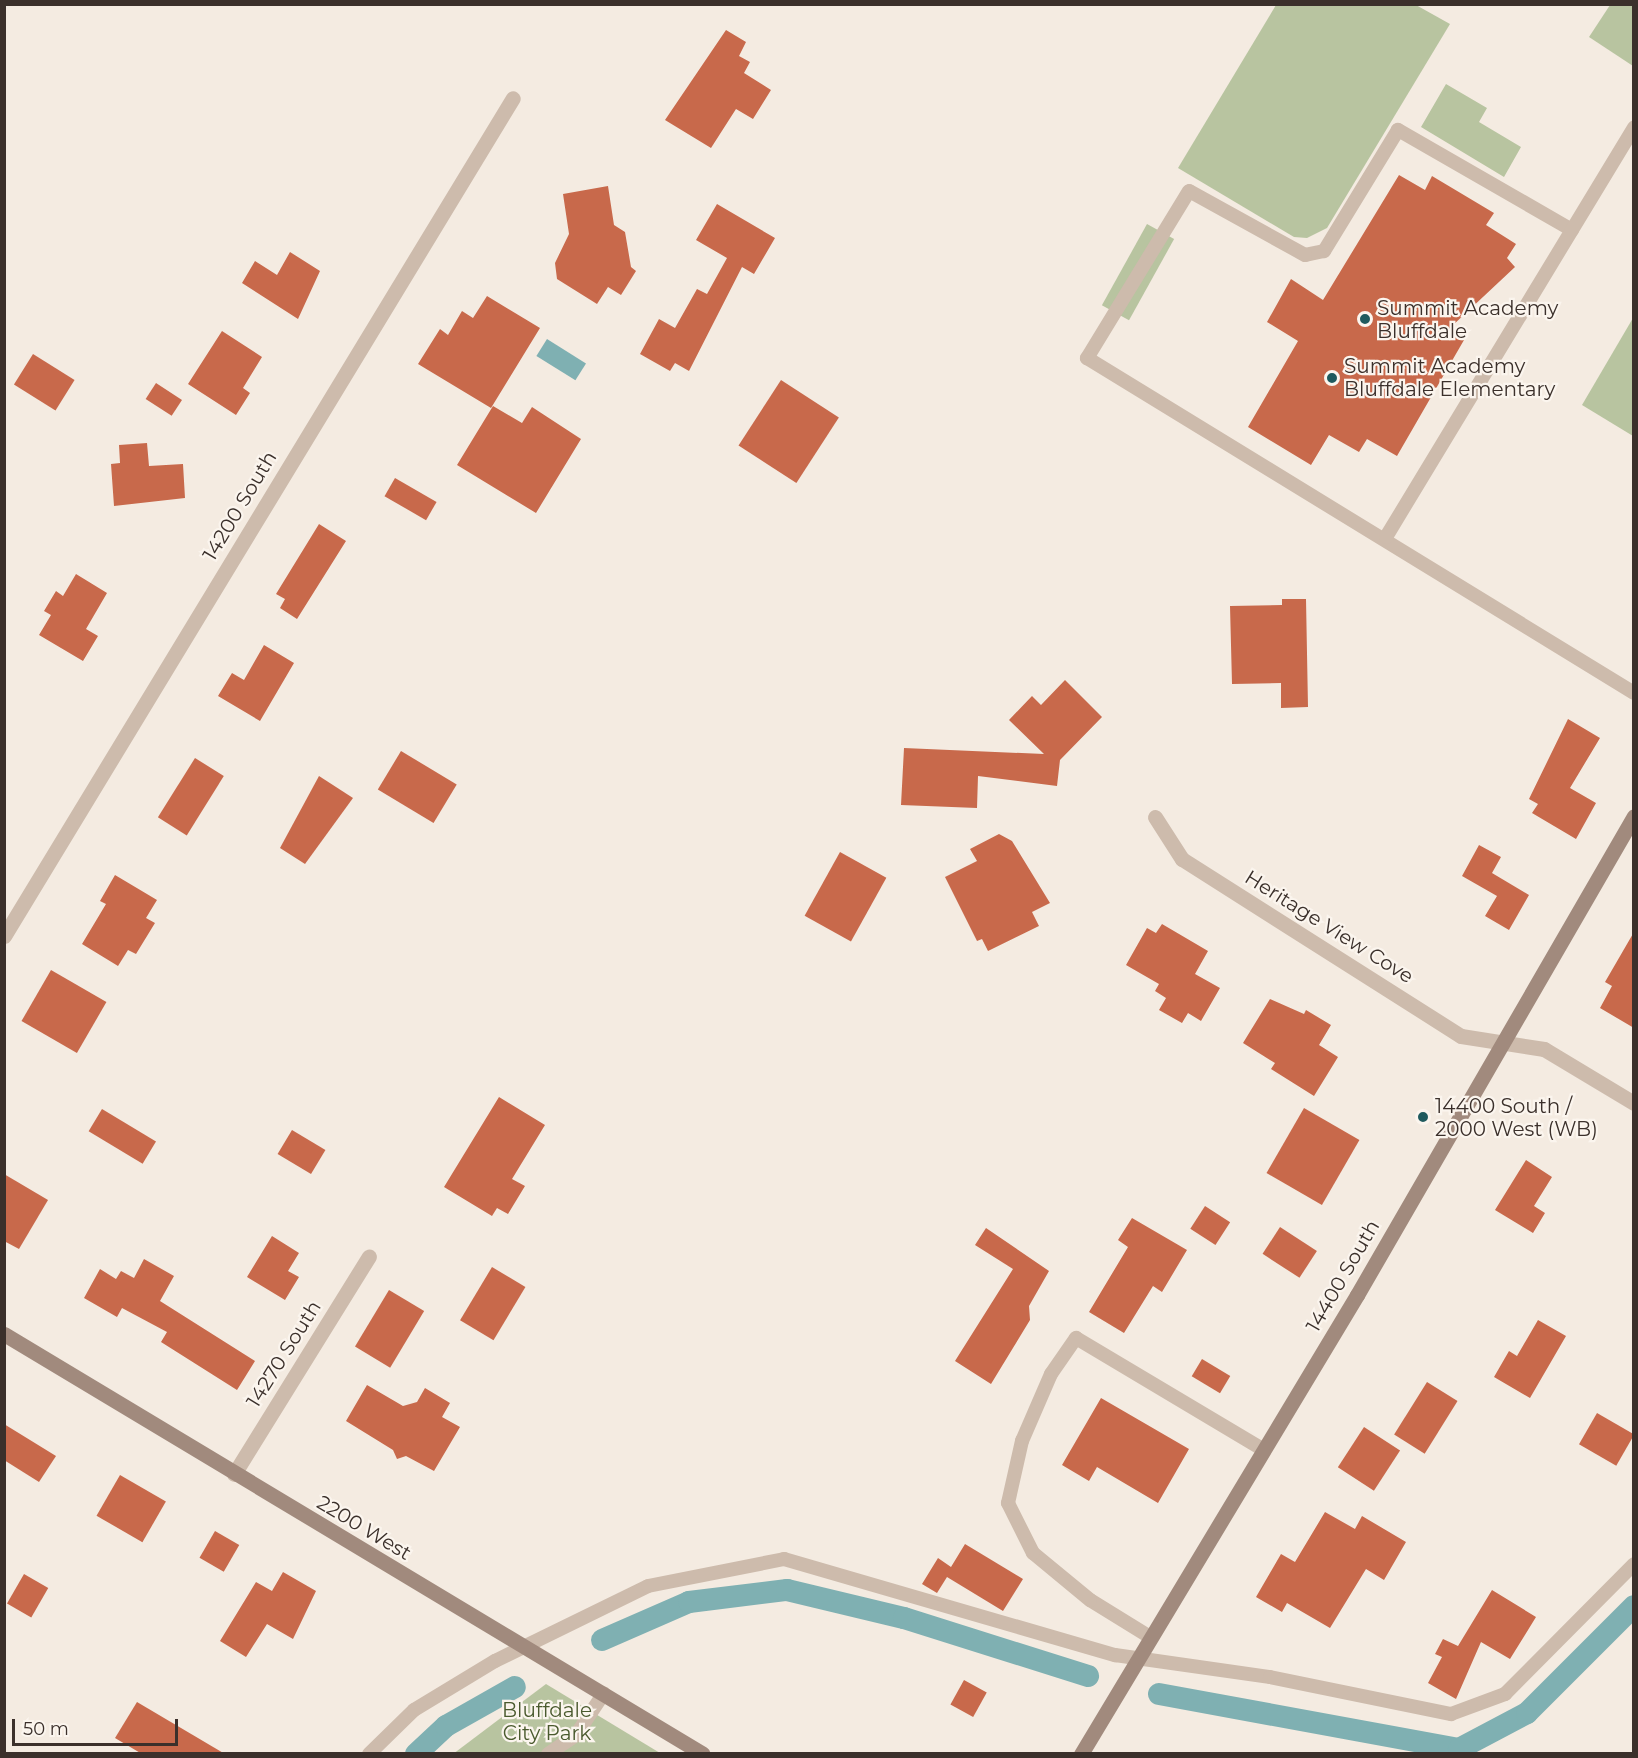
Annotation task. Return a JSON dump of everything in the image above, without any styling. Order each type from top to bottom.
[{"type":"main road","name":"14400 South","points":[[1081,1754],[1137,1657],[1264,1450],[1500,1041],[1634,816]]},
{"type":"main road","name":"2200 West","points":[[4,1334],[703,1754]]},
{"type":"street","name":"14200 South","points":[[4,936],[513,98]]},
{"type":"street","name":"Heritage View Cove","points":[[1155,818],[1182,859],[1461,1036],[1544,1049],[1634,1103]]},
{"type":"street","name":"14270 South","points":[[234,1474],[369,1256]]},
{"type":"lane","points":[[1386,537],[1634,128]]},
{"type":"lane","points":[[1572,230],[1398,130],[1324,251],[1305,255],[1189,192],[1086,358],[1386,537],[1397,552],[1634,693]]},
{"type":"lane","points":[[1150,1637],[1090,1600],[1033,1553],[1008,1503],[1022,1441],[1051,1374],[1076,1338],[1264,1450]]},
{"type":"lane","points":[[369,1754],[414,1710],[524,1647],[648,1586],[784,1559],[1137,1657],[1270,1677],[1451,1714],[1505,1694],[1634,1564]]},
{"type":"lane","points":[[548,1754],[576,1736],[603,1693]]},
{"type":"green space","points":[[1276,5],[1416,5],[1450,24],[1327,228],[1307,238],[1294,237],[1178,168]]},
{"type":"green space","points":[[1610,5],[1633,5],[1633,66],[1589,37]]},
{"type":"green space","points":[[1446,84],[1487,108],[1479,122],[1521,147],[1504,177],[1421,127]]},
{"type":"green space","points":[[1147,224],[1174,239],[1129,320],[1102,305]]},
{"type":"green space","points":[[1633,318],[1634,436],[1582,405]]},
{"type":"green space","name":"Bluffdale City Park","points":[[546,1684],[660,1753],[453,1754]]},
{"type":"water","points":[[547,339],[586,363],[575,380],[536,356]]},
{"type":"building","points":[[726,30],[746,42],[739,56],[750,62],[744,73],[771,90],[753,119],[736,109],[711,148],[665,120]]},
{"type":"building","name":"Summit Academy Bluffdale","points":[[1399,175],[1425,190],[1432,176],[1494,213],[1486,225],[1516,244],[1507,258],[1515,267],[1452,326],[1464,340],[1397,456],[1367,439],[1359,452],[1329,435],[1311,465],[1248,427],[1298,341],[1267,322],[1291,279],[1323,300]]},
{"type":"building","points":[[608,186],[614,225],[625,232],[631,267],[636,271],[621,295],[608,287],[597,304],[557,279],[555,263],[569,234],[563,194]]},
{"type":"building","points":[[717,204],[775,238],[754,274],[742,267],[689,371],[675,363],[670,371],[640,354],[659,319],[675,328],[697,289],[707,294],[727,258],[696,240]]},
{"type":"building","points":[[290,252],[320,271],[298,319],[242,283],[255,261],[277,275]]},
{"type":"building","points":[[487,296],[540,328],[491,408],[418,364],[440,329],[448,335],[462,311],[473,318]]},
{"type":"building","points":[[222,331],[262,357],[243,388],[250,393],[236,415],[188,384]]},
{"type":"building","points":[[33,354],[75,380],[55,410],[14,385]]},
{"type":"building","points":[[781,380],[839,418],[796,483],[739,445]]},
{"type":"building","points":[[156,383],[182,400],[172,416],[146,399]]},
{"type":"building","points":[[493,406],[522,423],[532,407],[581,439],[536,513],[457,465]]},
{"type":"building","points":[[147,443],[149,466],[183,464],[185,498],[114,506],[111,464],[120,463],[119,445]]},
{"type":"building","points":[[395,478],[437,502],[426,520],[384,496]]},
{"type":"building","points":[[319,524],[346,541],[297,619],[280,608],[285,599],[276,594]]},
{"type":"building","points":[[76,574],[107,593],[86,629],[98,636],[83,661],[39,635],[51,615],[44,611],[56,591],[63,596]]},
{"type":"building","points":[[1282,599],[1306,599],[1308,707],[1281,708],[1281,683],[1232,684],[1230,606],[1282,605]]},
{"type":"building","points":[[264,645],[294,663],[260,721],[218,696],[232,673],[244,680]]},
{"type":"building","points":[[1065,680],[1102,717],[1060,760],[1057,786],[978,776],[977,808],[901,805],[904,748],[1044,754],[1009,720],[1032,696],[1041,705]]},
{"type":"building","points":[[1568,719],[1600,738],[1570,788],[1596,803],[1576,839],[1532,813],[1538,804],[1529,799]]},
{"type":"building","points":[[401,751],[457,784],[434,823],[378,790]]},
{"type":"building","points":[[195,758],[224,776],[187,835],[158,817]]},
{"type":"building","points":[[319,776],[353,798],[305,864],[280,848]]},
{"type":"building","points":[[999,834],[1012,841],[1050,903],[1032,912],[1039,926],[988,951],[982,939],[977,941],[945,877],[977,861],[970,849]]},
{"type":"building","points":[[1479,845],[1501,857],[1492,873],[1529,895],[1509,930],[1485,916],[1497,896],[1462,876]]},
{"type":"building","points":[[840,852],[886,878],[851,942],[805,916]]},
{"type":"building","points":[[115,875],[157,900],[146,918],[155,923],[136,954],[128,950],[118,966],[82,944],[106,904],[100,901]]},
{"type":"building","points":[[1162,924],[1208,951],[1195,974],[1220,988],[1201,1021],[1188,1013],[1182,1023],[1159,1010],[1166,998],[1155,991],[1159,984],[1126,965],[1147,928],[1156,933]]},
{"type":"building","points":[[1634,932],[1634,1028],[1600,1008],[1612,986],[1605,982]]},
{"type":"building","points":[[51,970],[106,1002],[77,1053],[22,1021]]},
{"type":"building","points":[[1270,999],[1304,1014],[1306,1010],[1331,1025],[1319,1045],[1338,1057],[1314,1096],[1271,1069],[1275,1063],[1243,1043]]},
{"type":"building","points":[[499,1097],[545,1125],[512,1179],[525,1186],[508,1214],[497,1208],[492,1216],[444,1187]]},
{"type":"building","points":[[1304,1108],[1359,1140],[1322,1205],[1266,1173]]},
{"type":"building","points":[[102,1109],[156,1141],[143,1164],[89,1131]]},
{"type":"building","points":[[292,1130],[325,1150],[311,1174],[278,1154]]},
{"type":"building","points":[[1526,1160],[1552,1177],[1534,1206],[1545,1213],[1533,1233],[1495,1210]]},
{"type":"building","points":[[4,1174],[48,1200],[19,1249],[4,1241]]},
{"type":"building","points":[[1205,1206],[1230,1222],[1215,1245],[1190,1229]]},
{"type":"building","points":[[1132,1218],[1187,1250],[1162,1292],[1153,1286],[1124,1333],[1089,1312],[1128,1247],[1118,1240]]},
{"type":"building","points":[[1280,1227],[1317,1251],[1299,1278],[1263,1254]]},
{"type":"building","points":[[986,1228],[1049,1271],[1029,1306],[1030,1320],[991,1384],[955,1361],[1013,1269],[975,1245]]},
{"type":"building","points":[[272,1236],[299,1253],[288,1271],[299,1277],[285,1300],[247,1277]]},
{"type":"building","points":[[144,1259],[174,1276],[160,1301],[255,1361],[237,1390],[161,1342],[167,1332],[122,1308],[117,1317],[84,1298],[100,1269],[116,1279],[121,1271],[134,1278]]},
{"type":"building","points":[[492,1267],[525,1287],[493,1340],[460,1320]]},
{"type":"building","points":[[389,1290],[424,1311],[390,1368],[355,1347]]},
{"type":"building","points":[[1538,1320],[1566,1336],[1530,1398],[1494,1377],[1509,1351],[1517,1356]]},
{"type":"building","points":[[1202,1359],[1230,1376],[1220,1393],[1192,1376]]},
{"type":"building","points":[[1427,1382],[1458,1401],[1425,1454],[1394,1435]]},
{"type":"building","points":[[367,1385],[403,1406],[417,1402],[425,1388],[450,1403],[442,1417],[460,1427],[434,1471],[406,1456],[397,1459],[393,1450],[346,1421]]},
{"type":"building","points":[[1101,1398],[1189,1449],[1158,1503],[1097,1467],[1089,1481],[1062,1465]]},
{"type":"building","points":[[1597,1413],[1634,1434],[1616,1466],[1579,1444]]},
{"type":"building","points":[[4,1424],[56,1456],[39,1482],[4,1460]]},
{"type":"building","points":[[1364,1427],[1400,1450],[1374,1491],[1338,1467]]},
{"type":"building","points":[[120,1475],[166,1502],[142,1542],[96,1516]]},
{"type":"building","points":[[1325,1512],[1355,1529],[1362,1516],[1406,1542],[1384,1580],[1366,1569],[1330,1628],[1287,1603],[1282,1612],[1256,1597],[1281,1554],[1295,1562]]},
{"type":"building","points":[[215,1531],[239,1545],[224,1572],[200,1558]]},
{"type":"building","points":[[965,1544],[1023,1579],[1003,1611],[947,1577],[937,1593],[922,1584],[938,1558],[951,1567]]},
{"type":"building","points":[[283,1572],[316,1591],[293,1639],[267,1624],[246,1657],[220,1641],[256,1582],[272,1591]]},
{"type":"building","points":[[24,1574],[48,1588],[31,1617],[7,1603]]},
{"type":"building","points":[[1492,1590],[1536,1617],[1510,1659],[1481,1642],[1456,1699],[1428,1683],[1442,1657],[1435,1654],[1443,1639],[1458,1646]]},
{"type":"building","points":[[964,1680],[987,1693],[973,1717],[950,1704]]},
{"type":"building","points":[[137,1702],[225,1754],[142,1754],[115,1738]]},
{"type":"waterway","points":[[602,1640],[689,1602],[787,1590],[904,1618],[1088,1676]]},
{"type":"waterway","points":[[1159,1694],[1459,1749],[1527,1713],[1634,1606]]},
{"type":"waterway","points":[[416,1754],[446,1726],[515,1687]]},
{"type":"place","name":"Summit Academy Bluffdale","points":[[1365,319]]},
{"type":"place","name":"Summit Academy Bluffdale Elementary","points":[[1332,378]]},
{"type":"place","name":"14400 South / 2000 West (WB)","points":[[1423,1117]]}]
